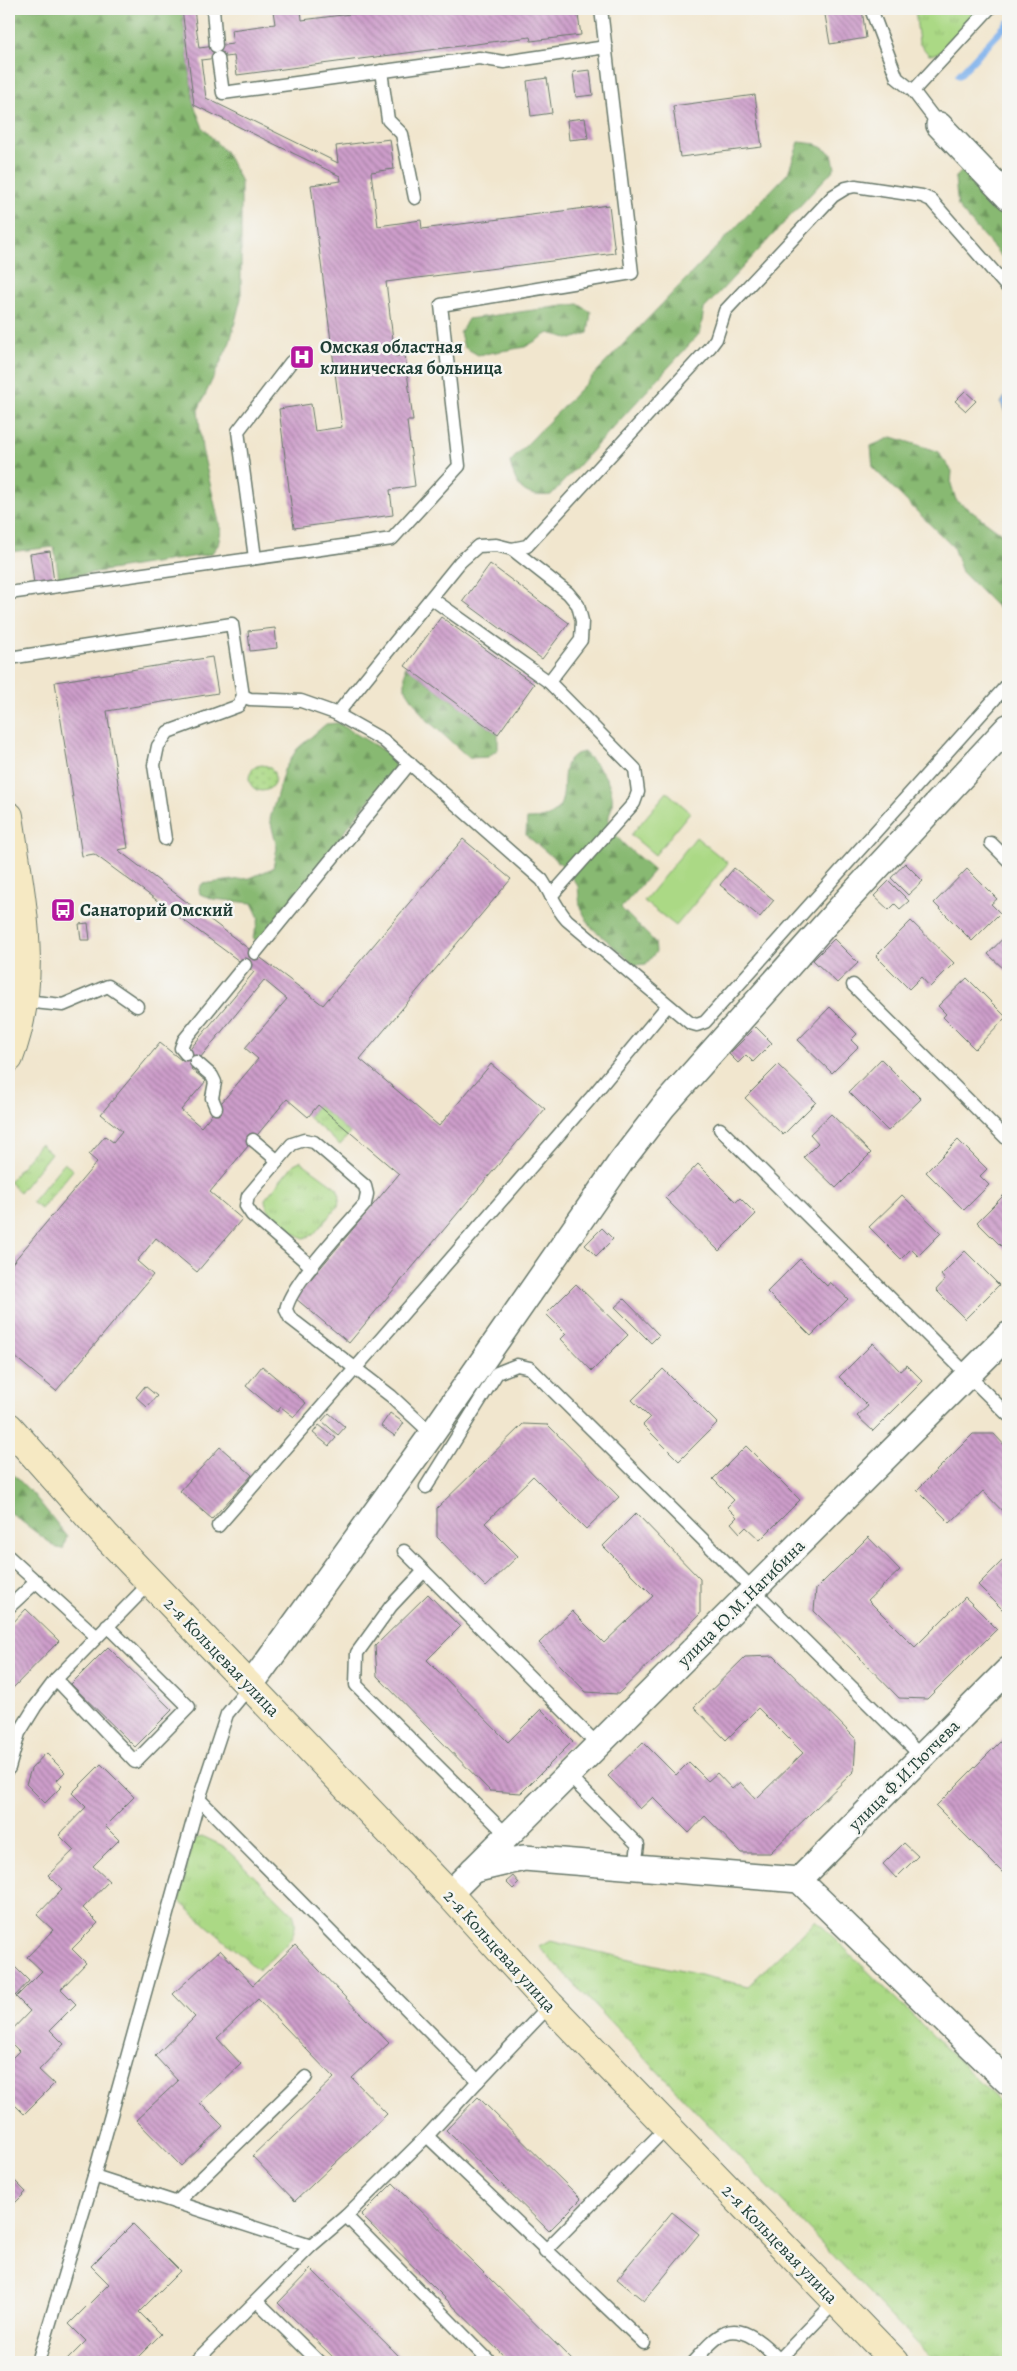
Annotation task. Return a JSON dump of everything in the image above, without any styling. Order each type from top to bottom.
[{"type":"main road","points":[[9,816],[27,958],[24,1001],[9,1058]]},
{"type":"main road","name":"2-я Кольцевая улица","points":[[9,1427],[107,1537]]},
{"type":"main road","name":"2-я Кольцевая улица","points":[[9,1445],[107,1537],[151,1582],[449,1894],[666,2128],[895,2362]]},
{"type":"street","points":[[939,125],[1008,198]]},
{"type":"street","points":[[250,1686],[432,1434],[620,1163],[663,1107],[848,899],[1008,727]]},
{"type":"street","name":"улица Ю.М.Нагибина","points":[[449,1894],[1008,1335]]},
{"type":"street","name":"улица Ф.И.Тютчева","points":[[799,1880],[1008,1670]]},
{"type":"street","points":[[473,1870],[524,1858],[799,1880],[1008,2082]]},
{"type":"lane","points":[[213,9],[223,93],[479,58],[504,62],[606,47]]},
{"type":"lane","points":[[9,593],[392,539],[459,466],[441,305],[632,273],[601,9]]},
{"type":"lane","points":[[871,9],[897,78],[913,91],[939,125]]},
{"type":"lane","points":[[913,91],[989,9]]},
{"type":"lane","points":[[381,71],[388,120],[402,134],[415,198]]},
{"type":"lane","points":[[512,549],[527,546],[710,347],[716,339],[725,310],[833,196],[846,188],[855,186],[912,194],[931,200],[1008,288]]},
{"type":"lane","points":[[255,558],[238,431],[291,362]]},
{"type":"lane","points":[[337,714],[460,562],[478,546],[496,544],[512,549],[568,593],[578,605],[582,621],[581,640],[549,682]]},
{"type":"lane","points":[[431,598],[549,682],[635,769],[638,780],[634,803],[551,896]]},
{"type":"lane","points":[[9,658],[232,624],[243,696],[238,706],[168,732],[158,746],[154,765],[165,839]]},
{"type":"lane","points":[[243,696],[250,699],[301,701],[337,714],[383,740],[542,880],[557,909],[567,920],[690,1023],[697,1024],[706,1022],[1008,684]]},
{"type":"lane","points":[[255,953],[410,763]]},
{"type":"lane","points":[[992,843],[1008,860]]},
{"type":"lane","points":[[216,1108],[212,1098],[216,1082],[212,1076],[181,1048],[184,1040],[245,965]]},
{"type":"lane","points":[[853,985],[1008,1140]]},
{"type":"lane","points":[[24,1001],[64,1005],[108,986],[136,1006]]},
{"type":"lane","points":[[218,1526],[590,1099],[668,1005]]},
{"type":"lane","points":[[720,1128],[1008,1415]]},
{"type":"lane","points":[[253,1140],[278,1161]]},
{"type":"lane","points":[[312,1267],[252,1215],[246,1206],[248,1196],[292,1144],[304,1140],[314,1142],[365,1186],[367,1194],[365,1204],[293,1290],[286,1310],[290,1318],[391,1396],[432,1434]]},
{"type":"lane","points":[[426,1487],[497,1374],[517,1365],[530,1368],[922,1757]]},
{"type":"lane","points":[[404,1551],[598,1745]]},
{"type":"lane","points":[[9,1557],[97,1637]]},
{"type":"lane","points":[[424,1571],[391,1606],[357,1653],[356,1685],[508,1836]]},
{"type":"lane","points":[[9,1607],[37,1581]]},
{"type":"lane","points":[[9,1768],[19,1733],[56,1679],[151,1582]]},
{"type":"lane","points":[[56,1679],[135,1762],[190,1707],[107,1626]]},
{"type":"lane","points":[[38,2362],[94,2176],[199,1799],[227,1714],[250,1686]]},
{"type":"lane","points":[[568,1775],[638,1845],[635,1866]]},
{"type":"lane","points":[[199,1799],[478,2080]]},
{"type":"lane","points":[[196,2362],[311,2246],[346,2216],[427,2136],[550,2005]]},
{"type":"lane","points":[[176,2203],[306,2077]]},
{"type":"lane","points":[[545,2251],[666,2128]]},
{"type":"lane","points":[[427,2136],[545,2251],[644,2343]]},
{"type":"lane","points":[[94,2176],[311,2246]]},
{"type":"lane","points":[[346,2216],[490,2362]]},
{"type":"lane","points":[[257,2300],[319,2362]]},
{"type":"lane","points":[[693,2362],[724,2333],[736,2330],[754,2338],[780,2361],[836,2301]]},
{"type":"green space","points":[[9,9],[182,9],[194,105],[203,128],[227,154],[241,182],[241,298],[230,342],[198,410],[202,449],[221,531],[218,545],[211,554],[59,578],[54,547],[9,552]]},
{"type":"green space","points":[[915,9],[975,9],[977,15],[949,46],[936,54],[929,55],[919,43]]},
{"type":"green space","points":[[799,142],[816,144],[832,154],[835,168],[704,309],[700,333],[551,495],[534,495],[522,489],[515,478],[510,462],[788,173]]},
{"type":"green space","points":[[962,171],[975,174],[1008,210],[1008,264],[958,207],[955,178]]},
{"type":"green space","points":[[578,304],[591,312],[588,333],[572,339],[549,333],[525,347],[478,355],[464,347],[460,333],[468,319]]},
{"type":"green space","points":[[892,437],[937,451],[952,471],[951,484],[956,500],[1008,538],[1008,618],[962,572],[953,547],[873,468],[871,446]]},
{"type":"green space","points":[[405,666],[498,734],[498,749],[488,757],[469,758],[424,717],[405,688]]},
{"type":"green space","points":[[338,723],[391,755],[395,767],[258,942],[253,938],[259,918],[252,903],[213,899],[200,894],[199,889],[202,884],[250,878],[273,868],[277,848],[270,819],[284,770],[297,749],[326,724]]},
{"type":"green space","points":[[584,752],[605,776],[611,790],[612,806],[609,821],[616,835],[621,842],[654,870],[621,908],[655,942],[656,952],[646,964],[635,965],[590,926],[580,907],[578,886],[562,865],[526,835],[527,819],[544,817],[555,812],[561,804],[567,763],[574,755]]},
{"type":"green space","points":[[262,765],[271,769],[275,778],[271,787],[262,791],[253,787],[249,778],[253,769]]},
{"type":"green space","points":[[667,792],[690,812],[655,855],[631,835]]},
{"type":"green space","points":[[696,837],[728,863],[676,926],[644,901]]},
{"type":"green space","points":[[318,1105],[350,1133],[340,1145],[308,1117]]},
{"type":"green space","points":[[40,1144],[51,1153],[20,1192],[9,1182]]},
{"type":"green space","points":[[300,1161],[337,1188],[340,1196],[338,1206],[313,1235],[304,1238],[292,1232],[274,1217],[266,1205],[265,1199],[294,1164]]},
{"type":"green space","points":[[64,1163],[73,1170],[41,1209],[32,1202]]},
{"type":"green space","points":[[9,1470],[33,1494],[67,1536],[63,1549],[57,1548],[9,1512]]},
{"type":"green space","points":[[204,1837],[223,1846],[293,1914],[295,1922],[294,1931],[285,1946],[258,1970],[179,1901],[192,1844],[197,1838]]},
{"type":"green space","points":[[816,1920],[1008,2110],[1008,2362],[935,2362],[539,1947],[550,1941],[748,1986]]},
{"type":"water","points":[[1008,391],[1008,419],[1001,403]]},
{"type":"building","points":[[182,9],[194,9],[199,48],[233,44],[231,30],[275,24],[273,11],[291,9],[301,9],[302,20],[391,9],[577,9],[581,35],[531,41],[530,37],[237,75],[234,56],[201,60],[206,98],[338,163],[336,146],[390,139],[394,169],[371,172],[378,226],[421,220],[422,229],[609,205],[615,253],[386,282],[395,356],[405,355],[413,421],[407,421],[415,486],[390,490],[393,515],[294,528],[279,409],[311,404],[315,431],[342,427],[311,185],[341,181],[340,176],[194,105]]},
{"type":"building","points":[[824,9],[862,9],[866,38],[830,44]]},
{"type":"building","points":[[590,70],[593,95],[576,97],[573,72]]},
{"type":"building","points":[[547,78],[552,113],[531,116],[527,81]]},
{"type":"building","points":[[755,95],[762,147],[680,157],[673,106]]},
{"type":"building","points":[[585,118],[588,138],[569,140],[567,120]]},
{"type":"building","points":[[965,391],[976,401],[966,411],[955,401]]},
{"type":"building","points":[[50,551],[54,582],[34,584],[30,554]]},
{"type":"building","points":[[490,564],[569,623],[542,659],[463,601]]},
{"type":"building","points":[[441,617],[534,684],[498,734],[405,666]]},
{"type":"building","points":[[275,628],[277,648],[250,651],[248,631]]},
{"type":"building","points":[[212,657],[218,693],[107,711],[128,848],[118,850],[323,1005],[463,839],[511,879],[360,1059],[439,1126],[491,1064],[545,1109],[349,1343],[295,1298],[399,1174],[318,1105],[308,1117],[287,1099],[210,1192],[242,1219],[197,1272],[156,1238],[137,1261],[153,1275],[56,1391],[9,1352],[9,1319],[15,1311],[9,1306],[9,1267],[97,1162],[89,1155],[105,1136],[113,1142],[122,1131],[101,1114],[160,1043],[181,1060],[254,972],[94,854],[82,856],[55,682]],"holes":[[[264,980],[287,999],[245,1048],[258,1059],[201,1127],[181,1110],[206,1081],[191,1069]]]},
{"type":"building","points":[[905,863],[923,881],[908,895],[891,878]]},
{"type":"building","points":[[734,868],[774,900],[760,917],[720,885]]},
{"type":"building","points":[[967,869],[997,899],[991,904],[1000,913],[972,941],[934,903]]},
{"type":"building","points":[[889,881],[909,901],[900,909],[895,904],[889,910],[874,896]]},
{"type":"building","points":[[911,921],[954,963],[930,987],[921,977],[909,989],[876,956]]},
{"type":"building","points":[[88,923],[90,940],[81,940],[79,924]]},
{"type":"building","points":[[1008,933],[1008,973],[988,954]]},
{"type":"building","points":[[834,939],[858,963],[837,983],[813,960]]},
{"type":"building","points":[[967,978],[1006,1017],[975,1049],[943,1017],[946,1014],[938,1006]]},
{"type":"building","points":[[830,1007],[857,1034],[851,1040],[858,1047],[832,1073],[798,1040]]},
{"type":"building","points":[[756,1027],[772,1043],[753,1062],[746,1055],[738,1063],[729,1054]]},
{"type":"building","points":[[881,1059],[921,1099],[888,1131],[849,1092]]},
{"type":"building","points":[[778,1065],[816,1102],[783,1135],[745,1098]]},
{"type":"building","points":[[831,1114],[871,1153],[836,1188],[804,1157],[818,1143],[810,1134]]},
{"type":"building","points":[[958,1140],[987,1169],[980,1176],[989,1185],[964,1210],[926,1172]]},
{"type":"building","points":[[698,1164],[736,1202],[740,1198],[756,1214],[719,1251],[665,1198]]},
{"type":"building","points":[[1008,1191],[1008,1253],[977,1222]]},
{"type":"building","points":[[902,1195],[941,1233],[918,1256],[911,1249],[901,1259],[869,1227]]},
{"type":"building","points":[[602,1228],[613,1239],[596,1256],[585,1245]]},
{"type":"building","points":[[965,1251],[999,1285],[965,1319],[936,1290],[945,1280],[941,1275]]},
{"type":"building","points":[[800,1259],[827,1286],[830,1282],[848,1299],[811,1336],[767,1292]]},
{"type":"building","points":[[576,1284],[628,1335],[592,1371],[561,1339],[566,1334],[546,1314]]},
{"type":"building","points":[[624,1299],[659,1335],[651,1343],[615,1307]]},
{"type":"building","points":[[873,1343],[900,1371],[907,1365],[923,1381],[873,1431],[857,1416],[868,1406],[839,1377]]},
{"type":"building","points":[[262,1366],[306,1403],[294,1417],[281,1407],[277,1412],[246,1386]]},
{"type":"building","points":[[663,1369],[717,1423],[679,1461],[643,1425],[650,1418],[632,1400]]},
{"type":"building","points":[[145,1386],[157,1396],[147,1407],[136,1397]]},
{"type":"building","points":[[329,1413],[345,1427],[338,1435],[322,1421]]},
{"type":"building","points":[[390,1413],[404,1423],[395,1436],[381,1426]]},
{"type":"building","points":[[523,1424],[548,1425],[619,1497],[586,1529],[533,1476],[485,1523],[518,1556],[486,1587],[437,1537],[437,1508]]},
{"type":"building","points":[[319,1425],[336,1438],[329,1446],[313,1433]]},
{"type":"building","points":[[973,1434],[994,1434],[1008,1449],[1008,1517],[983,1491],[950,1523],[917,1490]]},
{"type":"building","points":[[746,1446],[800,1500],[760,1540],[746,1527],[740,1533],[731,1523],[737,1517],[727,1507],[734,1500],[713,1479]]},
{"type":"building","points":[[220,1447],[252,1475],[212,1519],[180,1491]]},
{"type":"building","points":[[636,1513],[700,1579],[700,1614],[618,1694],[586,1692],[539,1643],[572,1611],[604,1643],[653,1596],[603,1546]]},
{"type":"building","points":[[868,1537],[900,1570],[868,1600],[915,1647],[965,1597],[997,1629],[927,1699],[899,1698],[814,1611],[816,1589]]},
{"type":"building","points":[[1008,1555],[1008,1615],[978,1585]]},
{"type":"building","points":[[428,1594],[460,1627],[427,1660],[508,1742],[541,1709],[573,1741],[521,1793],[490,1791],[377,1676],[375,1646]]},
{"type":"building","points":[[26,1609],[59,1641],[9,1692],[9,1627]]},
{"type":"building","points":[[108,1647],[172,1710],[135,1747],[71,1684]]},
{"type":"building","points":[[774,1656],[856,1739],[854,1771],[770,1853],[741,1853],[705,1816],[689,1833],[653,1797],[640,1809],[608,1776],[643,1742],[676,1775],[689,1762],[708,1781],[717,1773],[732,1789],[740,1782],[756,1799],[803,1753],[758,1708],[726,1740],[694,1707],[745,1657]]},
{"type":"building","points":[[1008,1734],[1008,1878],[936,1806]]},
{"type":"building","points":[[46,1753],[65,1772],[57,1780],[62,1786],[45,1803],[26,1784],[31,1769]]},
{"type":"building","points":[[101,1764],[134,1797],[105,1826],[119,1840],[93,1866],[109,1881],[83,1908],[98,1923],[72,1949],[86,1963],[61,1989],[76,2004],[50,2030],[64,2044],[39,2070],[54,2084],[24,2114],[9,2099],[9,2061],[19,2051],[9,2041],[9,2033],[30,2011],[16,1997],[42,1971],[27,1957],[53,1930],[37,1915],[62,1889],[48,1875],[74,1850],[59,1835],[86,1807],[72,1793]]},
{"type":"building","points":[[904,1843],[918,1856],[896,1878],[883,1864]]},
{"type":"building","points":[[513,1876],[519,1883],[513,1889],[506,1882]]},
{"type":"building","points":[[295,1945],[389,2043],[352,2078],[387,2114],[295,2201],[252,2156],[334,2078],[258,1999],[217,2038],[241,2064],[200,2103],[223,2126],[181,2166],[136,2120],[178,2081],[155,2056],[195,2017],[173,1994],[220,1950],[253,1985]]},
{"type":"building","points":[[9,1961],[29,1981],[15,1996],[9,1990]]},
{"type":"building","points":[[478,2097],[581,2199],[549,2231],[446,2130]]},
{"type":"building","points":[[9,2175],[26,2192],[9,2209]]},
{"type":"building","points":[[393,2183],[574,2362],[510,2362],[361,2215]]},
{"type":"building","points":[[672,2212],[699,2234],[644,2301],[617,2279]]},
{"type":"building","points":[[133,2224],[180,2271],[139,2312],[161,2334],[133,2362],[65,2362],[86,2341],[69,2324],[109,2284],[91,2266]]},
{"type":"building","points":[[311,2269],[405,2362],[338,2362],[278,2303]]},
{"type":"waterway","points":[[959,75],[1008,23]]},
{"type":"place","name":"Омская областная клиническая больница","points":[[302,357]]},
{"type":"place","name":"Санаторий Омский","points":[[63,910]]}]
